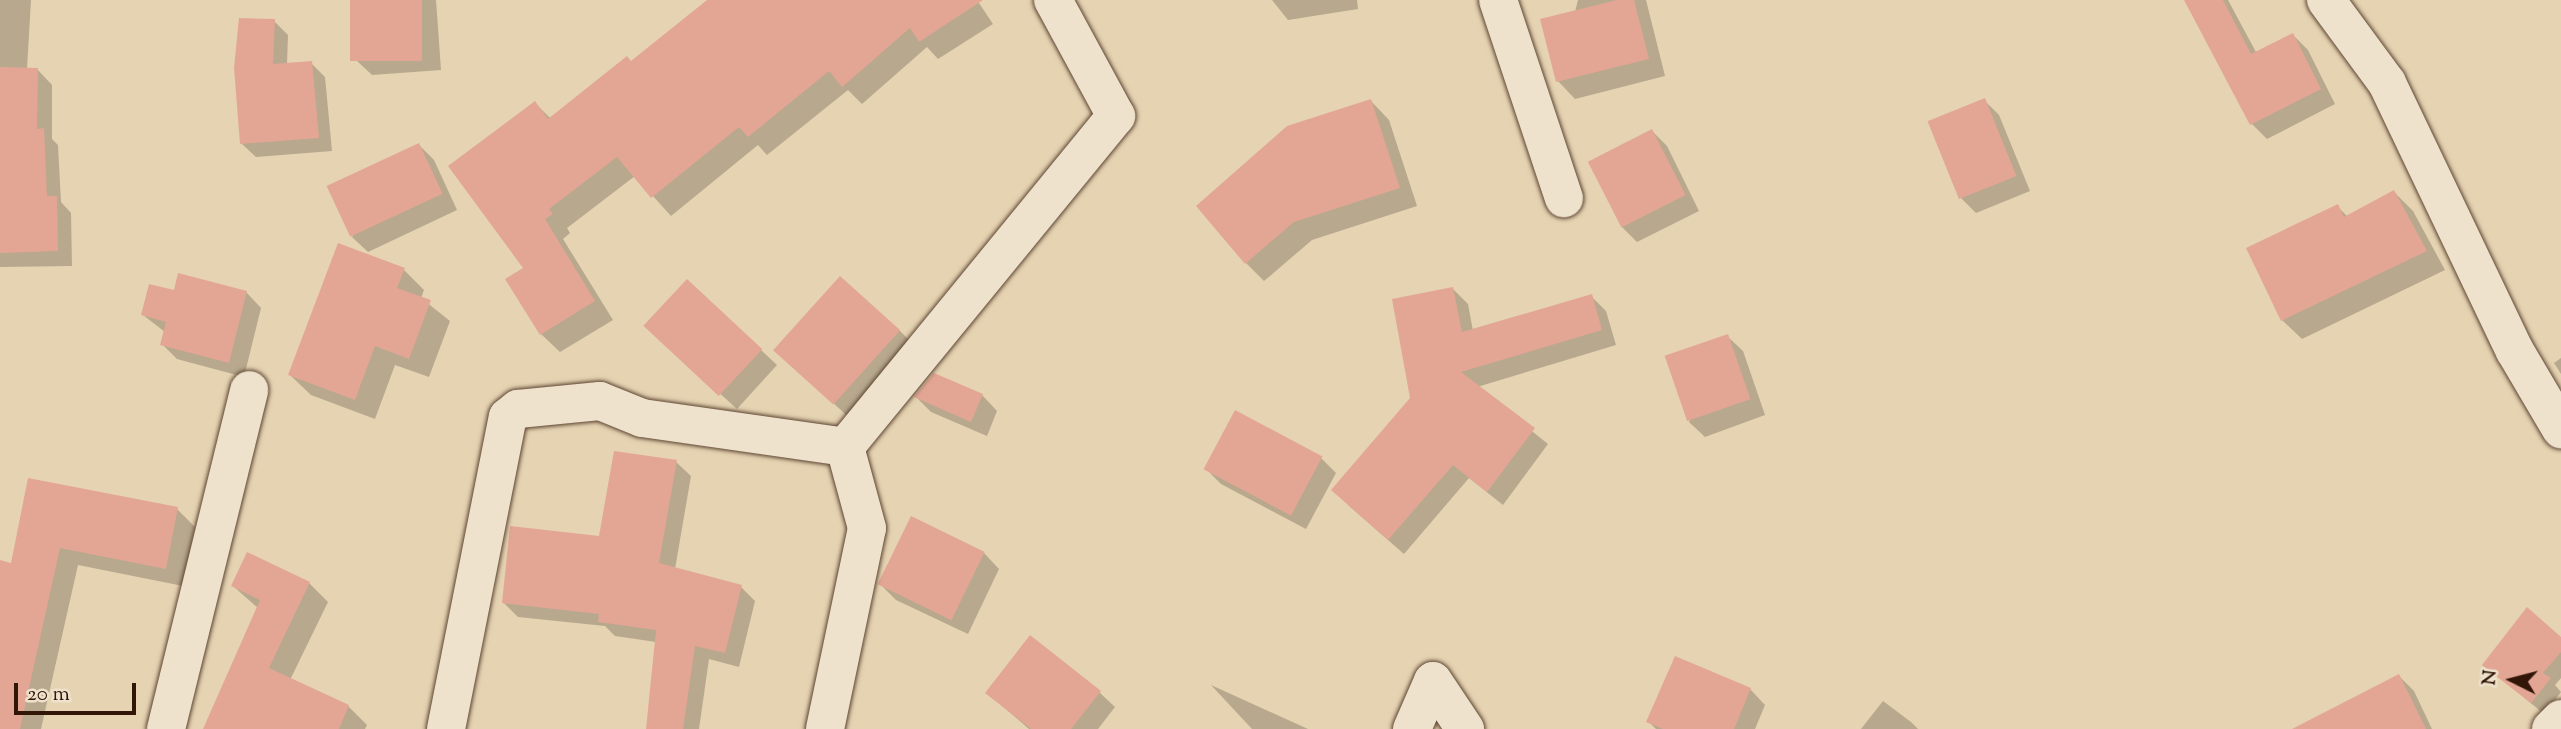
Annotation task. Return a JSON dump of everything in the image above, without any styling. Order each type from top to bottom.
[{"type":"street","points":[[845,447],[1116,116],[1053,0]]},
{"type":"street","points":[[1498,0],[1564,198]]},
{"type":"street","points":[[2326,0],[2386,83],[2515,351],[2561,429]]},
{"type":"street","points":[[166,729],[249,390]]},
{"type":"street","points":[[446,729],[501,439],[508,417],[518,409],[600,401],[642,418],[845,447]]},
{"type":"street","points":[[825,729],[867,528],[845,447]]},
{"type":"street","points":[[1412,729],[1433,681],[1465,729]]},
{"type":"street","points":[[2551,729],[2561,719]]},
{"type":"building","points":[[350,0],[422,0],[422,61],[350,61]]},
{"type":"building","points":[[707,0],[983,0],[919,42],[910,28],[842,87],[829,71],[748,137],[739,127],[651,198],[617,157],[549,209],[553,214],[545,219],[595,301],[540,335],[505,279],[523,268],[448,166],[535,101],[548,119],[627,56],[631,61]]},
{"type":"building","points":[[1617,0],[1634,0],[1649,59],[1556,82],[1540,19]]},
{"type":"building","points":[[2184,0],[2223,0],[2251,54],[2293,33],[2321,89],[2250,125]]},
{"type":"building","points":[[239,18],[275,19],[273,64],[312,61],[319,138],[240,144],[234,68]]},
{"type":"building","points":[[0,67],[38,68],[37,129],[44,128],[47,196],[57,196],[58,251],[0,253]]},
{"type":"building","points":[[1985,98],[2016,176],[1959,199],[1928,121]]},
{"type":"building","points":[[1371,99],[1400,188],[1294,222],[1245,264],[1196,206],[1287,126]]},
{"type":"building","points":[[1652,129],[1686,195],[1621,228],[1588,162]]},
{"type":"building","points":[[419,143],[443,194],[350,237],[327,186]]},
{"type":"building","points":[[2394,190],[2427,251],[2281,321],[2246,248],[2338,204],[2344,217]]},
{"type":"building","points":[[338,243],[405,268],[397,288],[431,300],[409,359],[375,346],[355,400],[288,375]]},
{"type":"building","points":[[178,273],[247,291],[229,363],[160,345],[166,322],[141,315],[149,284],[174,290]]},
{"type":"building","points":[[840,276],[900,330],[833,405],[773,350]]},
{"type":"building","points":[[687,279],[762,349],[719,396],[643,326]]},
{"type":"building","points":[[1453,287],[1462,332],[1592,294],[1602,330],[1461,372],[1535,428],[1487,492],[1453,465],[1388,540],[1331,490],[1410,398],[1392,299]]},
{"type":"building","points":[[1728,334],[1750,399],[1687,421],[1665,356]]},
{"type":"building","points":[[934,373],[983,394],[971,422],[914,397]]},
{"type":"building","points":[[1235,410],[1322,456],[1291,516],[1204,469]]},
{"type":"building","points":[[614,451],[677,460],[659,563],[742,585],[725,653],[695,646],[683,729],[646,729],[656,630],[598,622],[599,614],[502,603],[510,526],[599,536]]},
{"type":"building","points":[[28,478],[178,507],[166,569],[60,548],[20,729],[0,729],[0,560],[11,563]]},
{"type":"building","points":[[911,516],[985,552],[951,620],[878,584]]},
{"type":"building","points":[[247,552],[310,582],[269,668],[349,705],[339,729],[203,729],[260,600],[231,586]]},
{"type":"building","points":[[2527,607],[2561,637],[2561,652],[2543,673],[2551,678],[2531,703],[2482,665]]},
{"type":"building","points":[[1030,635],[1101,691],[1071,729],[1031,729],[985,693]]},
{"type":"building","points":[[1675,656],[1751,688],[1734,729],[1663,729],[1646,722]]},
{"type":"building","points":[[2399,674],[2426,729],[2292,729]]}]
